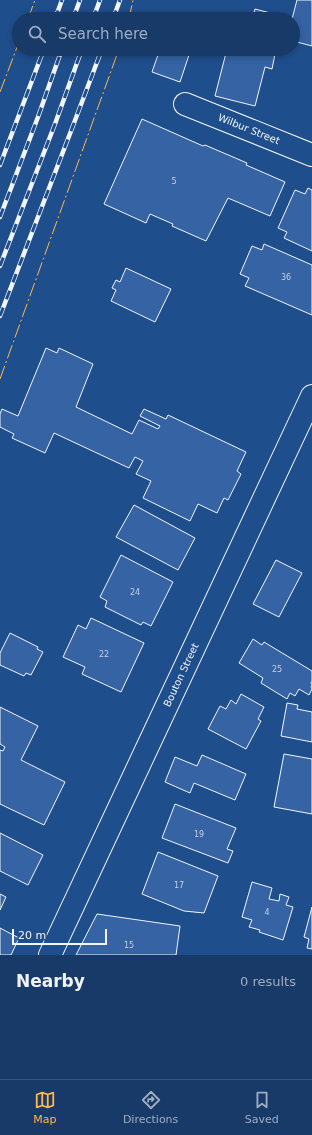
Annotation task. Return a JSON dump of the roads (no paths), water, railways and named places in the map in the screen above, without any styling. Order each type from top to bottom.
[{"type":"street","name":"Wilbur Street","points":[[186,104],[312,155]]},
{"type":"street","name":"Bouton Street","points":[[50,955],[312,396]]},
{"type":"railway","points":[[58,12],[62,0]]},
{"type":"railway","points":[[76,12],[80,0]]},
{"type":"railway","points":[[96,12],[100,0]]},
{"type":"railway","points":[[116,12],[120,0]]},
{"type":"railway","points":[[0,165],[41,56]]},
{"type":"railway","points":[[0,217],[60,56]]},
{"type":"railway","points":[[0,266],[79,56]]},
{"type":"railway","points":[[0,316],[99,56]]}]
